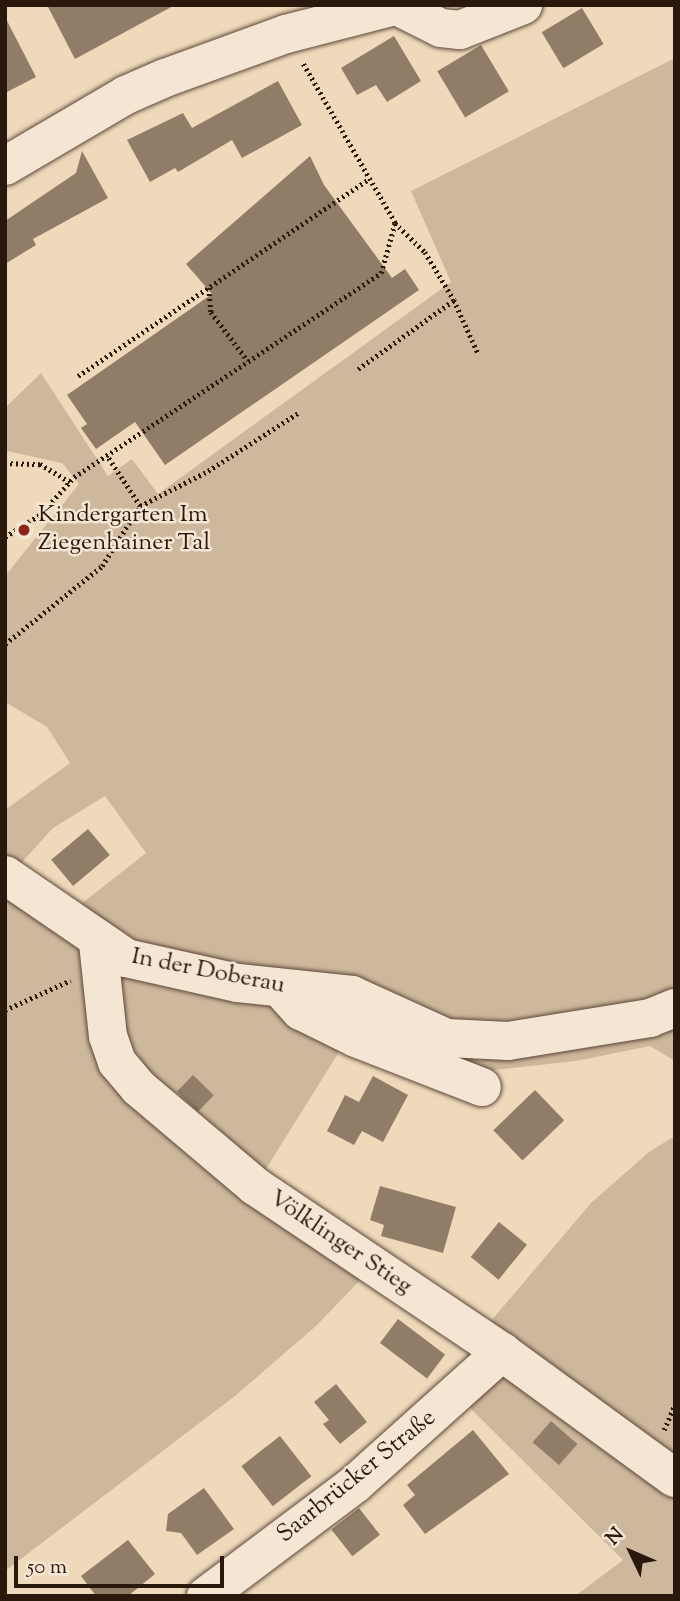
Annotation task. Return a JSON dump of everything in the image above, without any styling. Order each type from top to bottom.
[{"type":"street","points":[[5,166],[126,95],[286,34],[398,6],[441,28],[460,30],[523,5]]},
{"type":"street","name":"In der Doberau","points":[[5,875],[100,955],[280,988],[352,995],[447,1038],[508,1041],[650,1018],[675,1008]]},
{"type":"street","name":"Völklinger Stieg","points":[[100,955],[108,1036],[117,1062],[139,1088],[255,1186],[502,1352],[675,1478]]},
{"type":"street","points":[[280,988],[301,1011],[356,1038],[482,1087]]},
{"type":"street","name":"Saarbrücker Straße","points":[[206,1596],[355,1484],[502,1352]]},
{"type":"path","points":[[286,34],[367,180],[395,223],[425,252],[454,300],[478,353]]},
{"type":"path","points":[[78,376],[367,180]]},
{"type":"path","points":[[5,537],[41,514],[72,480],[381,273],[395,223]]},
{"type":"path","points":[[209,287],[211,312],[248,361]]},
{"type":"path","points":[[358,369],[454,300]]},
{"type":"path","points":[[5,644],[102,566],[140,506],[208,471],[298,413]]},
{"type":"path","points":[[107,456],[140,506]]},
{"type":"path","points":[[5,463],[40,464],[72,480]]},
{"type":"path","points":[[5,1010],[100,955]]},
{"type":"shaded area","points":[[675,58],[675,999],[490,1037],[166,958],[71,912],[146,853],[105,796],[53,828],[13,872],[5,865],[5,810],[70,763],[47,727],[5,702],[5,576],[79,484],[62,463],[7,451],[5,408],[41,373],[108,476],[132,459],[158,494],[451,282],[411,191]]},
{"type":"shaded area","points":[[5,886],[88,948],[100,1038],[367,1273],[316,1326],[235,1396],[5,1571]]},
{"type":"shaded area","points":[[122,966],[263,999],[344,1044],[259,1180],[202,1135],[116,1034]]},
{"type":"shaded area","points":[[675,1015],[675,1061],[650,1046],[576,1061],[476,1072],[439,1045]]},
{"type":"shaded area","points":[[675,1136],[675,1455],[491,1321],[591,1203],[649,1152]]},
{"type":"shaded area","points":[[498,1372],[675,1489],[675,1596],[575,1596],[623,1560],[462,1400]]},
{"type":"building","points":[[47,5],[175,5],[75,59]]},
{"type":"building","points":[[582,8],[604,44],[563,68],[542,32]]},
{"type":"building","points":[[5,17],[36,77],[5,93]]},
{"type":"building","points":[[394,36],[421,81],[387,102],[376,85],[357,95],[341,68]]},
{"type":"building","points":[[481,45],[509,91],[465,118],[437,71]]},
{"type":"building","points":[[278,81],[302,125],[242,158],[232,140],[178,172],[175,168],[150,182],[127,140],[183,113],[192,128]]},
{"type":"building","points":[[82,151],[108,198],[33,239],[36,245],[5,264],[5,221],[76,173]]},
{"type":"building","points":[[310,156],[324,185],[392,278],[405,269],[419,290],[165,465],[135,422],[96,449],[81,428],[87,424],[67,395],[212,294],[186,264]]},
{"type":"building","points":[[88,829],[110,855],[73,886],[51,860]]},
{"type":"building","points":[[193,1075],[214,1095],[198,1112],[177,1092]]},
{"type":"building","points":[[373,1076],[408,1095],[383,1142],[362,1131],[354,1145],[327,1131],[345,1095],[359,1102]]},
{"type":"building","points":[[535,1090],[564,1120],[522,1161],[493,1130]]},
{"type":"building","points":[[380,1186],[456,1207],[443,1253],[381,1236],[384,1225],[370,1220]]},
{"type":"building","points":[[499,1222],[527,1245],[499,1280],[471,1257]]},
{"type":"building","points":[[398,1319],[445,1355],[427,1378],[380,1343]]},
{"type":"building","points":[[336,1384],[367,1422],[340,1444],[323,1424],[329,1420],[314,1402]]},
{"type":"building","points":[[551,1421],[577,1444],[559,1465],[533,1442]]},
{"type":"building","points":[[473,1430],[509,1474],[425,1534],[403,1505],[415,1495],[407,1485]]},
{"type":"building","points":[[280,1436],[311,1476],[273,1506],[241,1466]]},
{"type":"building","points":[[204,1488],[234,1529],[197,1555],[181,1533],[166,1531],[168,1514]]},
{"type":"building","points":[[359,1508],[380,1535],[352,1556],[331,1530]]},
{"type":"building","points":[[128,1540],[155,1574],[128,1596],[96,1596],[81,1576]]},
{"type":"place","name":"Kindergarten Im Ziegenhainer Tal","points":[[24,530]]}]
